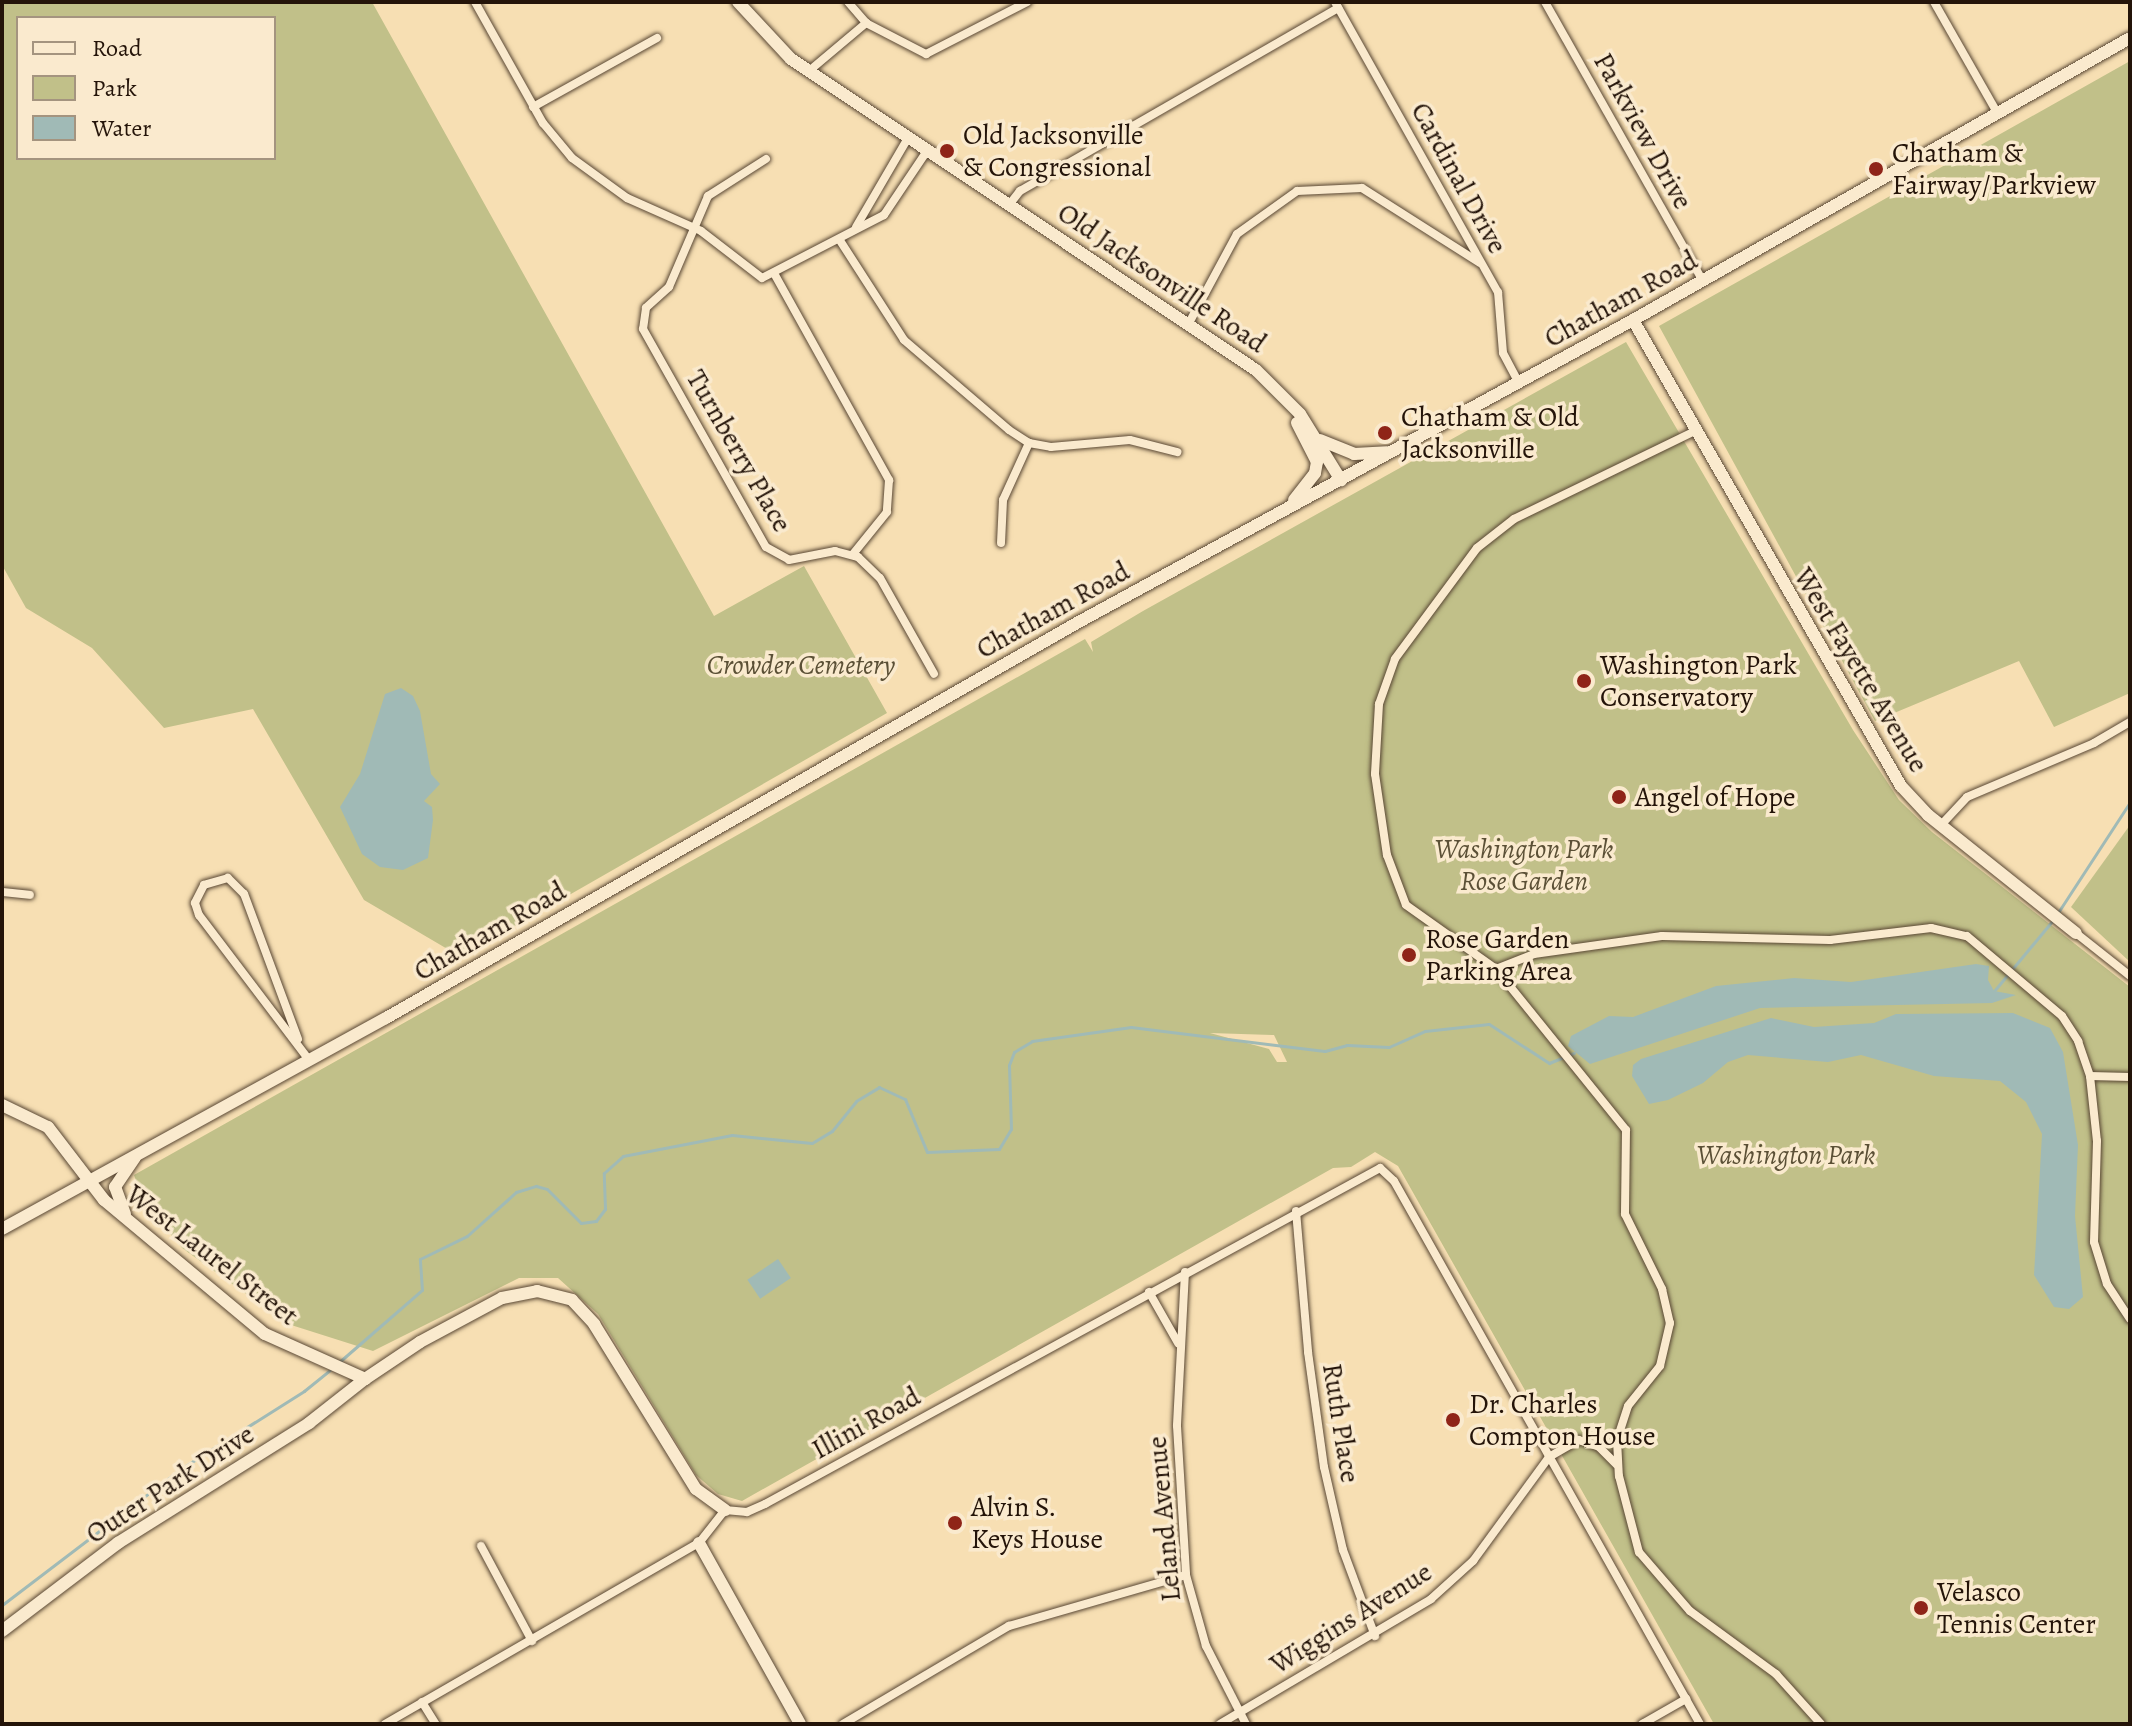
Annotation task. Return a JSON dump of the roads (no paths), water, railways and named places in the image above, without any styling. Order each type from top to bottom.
[{"type":"street","points":[[475,2],[533,107],[555,140],[591,175],[627,198],[691,227],[762,278],[775,275],[856,227],[884,215],[927,151]]},
{"type":"street","name":"Old Jacksonville Road","points":[[738,2],[773,45],[809,71],[1189,323],[1275,387],[1316,437],[1341,480]]},
{"type":"street","points":[[848,2],[866,23],[926,54],[1027,2]]},
{"type":"street","name":"Parkview Drive","points":[[1545,2],[1703,281]]},
{"type":"street","points":[[1934,2],[1998,114]]},
{"type":"street","points":[[1009,205],[1020,191],[1336,5]]},
{"type":"street","name":"Cardinal Drive","points":[[1336,5],[1498,292],[1503,353],[1519,383]]},
{"type":"street","points":[[809,71],[866,23]]},
{"type":"street","points":[[533,107],[657,38]]},
{"type":"street","name":"Chatham Road","points":[[2,1229],[309,1060],[1075,624],[1633,320],[2130,38]]},
{"type":"street","points":[[856,227],[866,203],[908,138]]},
{"type":"street","points":[[691,227],[720,184],[766,159]]},
{"type":"street","points":[[1189,323],[1237,234],[1297,191],[1362,188],[1481,264]]},
{"type":"street","name":"Turnberry Place","points":[[691,227],[669,287],[644,313],[647,337],[766,547],[789,560],[835,551],[853,554]]},
{"type":"street","points":[[839,239],[904,340],[1029,443],[1068,449],[1130,440],[1177,452]]},
{"type":"street","points":[[775,275],[889,480],[887,512],[853,554],[880,578],[934,674]]},
{"type":"street","name":"West Fayette Avenue","points":[[1633,320],[1879,754],[1908,795],[2130,976]]},
{"type":"street","points":[[1275,387],[1317,462],[1308,486],[1286,509]]},
{"type":"street","points":[[1695,431],[1494,532],[1442,590],[1389,672],[1379,704],[1375,774],[1399,894],[1421,918],[1496,969],[1626,1130],[1625,1214],[1662,1289],[1670,1323],[1660,1366],[1623,1416],[1617,1465],[1631,1532],[1645,1563],[1690,1611],[1776,1674],[1821,1724]]},
{"type":"street","points":[[1316,437],[1346,452],[1394,451]]},
{"type":"street","points":[[1001,543],[1003,500],[1029,443]]},
{"type":"street","points":[[1941,825],[1967,797],[2130,722]]},
{"type":"street","points":[[298,1039],[199,915],[195,903],[204,885],[228,878],[244,894],[298,1039],[309,1060]]},
{"type":"street","points":[[2,892],[30,895]]},
{"type":"street","points":[[1496,969],[1534,954],[1662,936],[1830,940],[1931,928],[1967,936],[2005,965],[2068,1023],[2090,1076],[2097,1141],[2094,1242],[2107,1284],[2130,1319]]},
{"type":"street","points":[[2090,1076],[2130,1077]]},
{"type":"street","name":"West Laurel Street","points":[[2,1105],[48,1127],[85,1181],[131,1224],[265,1334],[321,1360],[342,1366],[365,1379]]},
{"type":"street","points":[[131,1224],[115,1190],[137,1154]]},
{"type":"street","name":"Illini Road","points":[[725,1510],[747,1512],[765,1504],[1296,1211],[1380,1168],[1394,1181],[1549,1457]]},
{"type":"street","name":"Ruth Place","points":[[1296,1211],[1308,1352],[1324,1467],[1343,1550],[1375,1636]]},
{"type":"street","name":"Leland Avenue","points":[[1185,1272],[1180,1347],[1178,1478],[1186,1575],[1206,1646],[1246,1724]]},
{"type":"street","points":[[365,1379],[420,1342],[502,1298],[537,1291],[562,1295],[594,1324],[696,1489],[725,1510],[699,1543],[385,1724]]},
{"type":"street","points":[[1149,1292],[1180,1347]]},
{"type":"street","name":"Outer Park Drive","points":[[2,1631],[118,1543],[309,1423],[365,1379]]},
{"type":"street","points":[[1617,1465],[1599,1447],[1579,1440],[1549,1457],[1700,1724]]},
{"type":"street","name":"Wiggins Avenue","points":[[1220,1724],[1375,1636],[1431,1599],[1467,1567],[1549,1457]]},
{"type":"street","points":[[699,1543],[800,1724]]},
{"type":"street","points":[[481,1546],[532,1641]]},
{"type":"street","points":[[843,1724],[1009,1626],[1186,1575]]},
{"type":"street","points":[[1642,1724],[1686,1699]]},
{"type":"street","points":[[422,1702],[436,1724]]},
{"type":"water","points":[[401,688],[413,696],[420,711],[431,774],[440,784],[424,801],[432,807],[433,820],[428,858],[403,870],[380,867],[362,854],[340,807],[360,774],[385,694]]},
{"type":"water","points":[[1976,964],[1989,966],[1988,980],[1994,991],[2016,995],[1992,1003],[1760,1008],[1590,1064],[1568,1046],[1571,1036],[1609,1016],[1633,1017],[1716,986],[1794,978],[1851,982]]},
{"type":"water","points":[[2013,1013],[2050,1028],[2063,1052],[2078,1145],[2075,1216],[2083,1297],[2069,1309],[2054,1307],[2034,1275],[2042,1134],[2026,1102],[2000,1081],[1934,1076],[1861,1055],[1828,1062],[1748,1055],[1728,1062],[1703,1083],[1668,1100],[1649,1104],[1632,1076],[1633,1065],[1641,1059],[1771,1018],[1814,1027],[1874,1023],[1896,1014]]},
{"type":"water","points":[[778,1259],[791,1278],[760,1299],[747,1280]]},
{"type":"waterway","points":[[2057,914],[2130,802]]},
{"type":"waterway","points":[[1994,991],[2053,920]]},
{"type":"waterway","points":[[338,1363],[422,1290],[420,1259],[467,1236],[516,1192],[536,1186],[547,1189],[581,1223],[596,1221],[605,1209],[604,1173],[623,1156],[732,1135],[812,1143],[832,1131],[856,1101],[879,1087],[905,1099],[927,1152],[999,1149],[1011,1129],[1009,1065],[1014,1052],[1032,1041],[1131,1027],[1325,1051],[1347,1045],[1389,1047],[1425,1031],[1489,1024],[1549,1063],[1574,1053]]},
{"type":"waterway","points":[[2,1605],[179,1470],[304,1391],[332,1368]]},
{"type":"place","name":"Old Jacksonville & Congressional","points":[[947,151]]},
{"type":"place","name":"Chatham & Fairway/Parkview","points":[[1876,169]]},
{"type":"place","name":"Chatham & Old Jacksonville","points":[[1385,433]]},
{"type":"place","name":"Washington Park Conservatory","points":[[1584,681]]},
{"type":"place","name":"Angel of Hope","points":[[1619,797]]},
{"type":"place","name":"Rose Garden Parking Area","points":[[1409,955]]},
{"type":"place","name":"Dr. Charles Compton House","points":[[1453,1420]]},
{"type":"place","name":"Alvin S. Keys House","points":[[955,1523]]},
{"type":"place","name":"Velasco Tennis Center","points":[[1921,1608]]},
{"type":"park label","name":"Crowder Cemetery","points":[[801,665]]},
{"type":"park label","name":"Washington Park Rose Garden","points":[[1524,865]]},
{"type":"park label","name":"Washington Park","points":[[1786,1155]]}]
